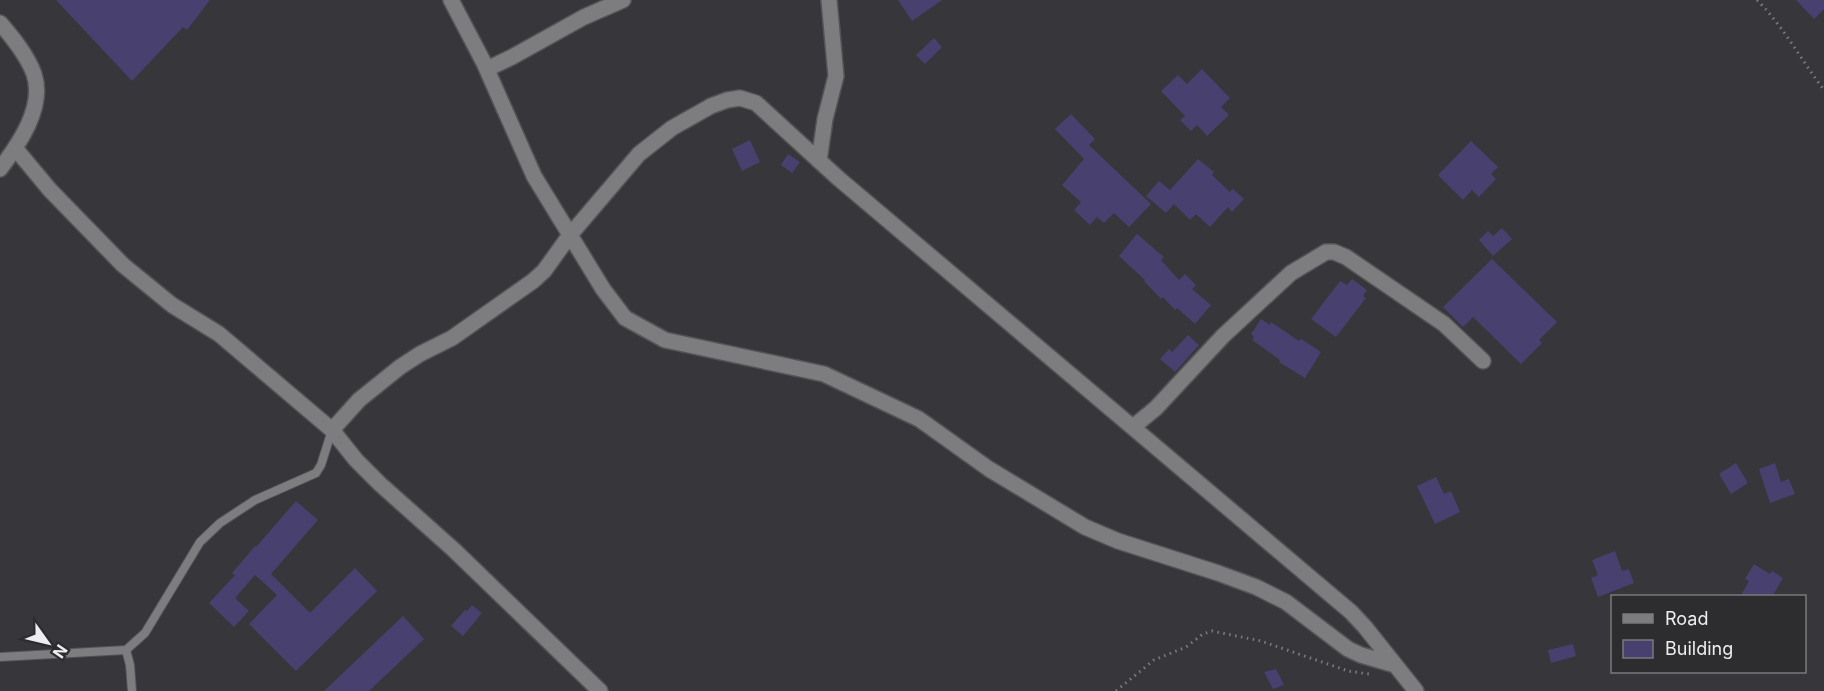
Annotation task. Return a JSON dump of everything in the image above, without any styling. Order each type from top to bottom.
[{"type":"street","points":[[451,0],[487,69],[534,176],[603,289],[626,318],[665,340],[824,374],[919,419],[989,469],[1085,527],[1118,541],[1256,587],[1286,602],[1348,649],[1362,656],[1395,665]]},
{"type":"street","points":[[487,69],[584,17],[623,0]]},
{"type":"street","points":[[819,161],[825,119],[836,76],[830,0]]},
{"type":"street","points":[[0,23],[23,53],[34,73],[36,85],[30,121],[0,169]]},
{"type":"street","points":[[332,430],[353,406],[393,372],[420,354],[452,338],[519,293],[544,271],[570,235],[639,154],[672,128],[711,106],[740,98],[756,104],[896,228],[1350,612],[1416,691]]},
{"type":"street","points":[[15,148],[50,190],[123,266],[172,305],[219,334],[332,430],[356,460],[380,484],[454,550],[600,691]]},
{"type":"street","points":[[1133,427],[1156,408],[1222,336],[1280,282],[1304,264],[1326,252],[1346,256],[1426,311],[1444,324],[1483,361]]},
{"type":"lane","points":[[0,657],[126,650],[145,633],[194,552],[210,531],[255,500],[316,473],[321,465],[332,430]]},
{"type":"lane","points":[[126,650],[132,691]]},
{"type":"path","points":[[1757,0],[1779,24],[1799,57],[1824,90]]},
{"type":"path","points":[[1116,691],[1154,660],[1186,647],[1203,634],[1212,631],[1261,642],[1348,670],[1374,675]]},
{"type":"building","points":[[56,0],[210,0],[187,30],[183,27],[132,81]]},
{"type":"building","points":[[898,0],[942,0],[912,21]]},
{"type":"building","points":[[1796,0],[1824,0],[1824,9],[1814,19]]},
{"type":"building","points":[[934,38],[942,47],[925,64],[916,55]]},
{"type":"building","points":[[1202,69],[1230,98],[1221,107],[1229,115],[1207,136],[1197,125],[1191,131],[1180,120],[1185,116],[1161,91],[1178,75],[1187,84]]},
{"type":"building","points":[[1071,114],[1095,139],[1089,145],[1151,204],[1129,227],[1114,213],[1104,223],[1097,217],[1090,225],[1074,210],[1081,202],[1062,185],[1084,159],[1055,129]]},
{"type":"building","points":[[750,140],[760,162],[742,171],[732,149]]},
{"type":"building","points":[[1471,141],[1498,167],[1491,174],[1496,179],[1479,197],[1472,190],[1463,200],[1438,175]]},
{"type":"building","points":[[788,154],[800,162],[792,173],[781,165]]},
{"type":"building","points":[[1198,159],[1214,172],[1212,175],[1230,192],[1233,189],[1244,199],[1232,212],[1228,207],[1210,227],[1196,214],[1190,220],[1174,204],[1166,213],[1146,196],[1159,181],[1170,190]]},
{"type":"building","points":[[1502,228],[1512,239],[1493,256],[1479,240],[1488,231],[1493,236]]},
{"type":"building","points":[[1137,234],[1164,257],[1161,260],[1179,280],[1185,274],[1196,285],[1192,289],[1211,305],[1195,324],[1177,308],[1175,310],[1163,297],[1161,299],[1145,280],[1119,256]]},
{"type":"building","points":[[1492,259],[1557,322],[1539,340],[1542,343],[1521,364],[1473,317],[1463,327],[1443,307]]},
{"type":"building","points":[[1352,279],[1367,290],[1363,296],[1366,298],[1336,337],[1311,319],[1340,281],[1347,285]]},
{"type":"building","points":[[1261,319],[1270,325],[1271,322],[1299,341],[1301,339],[1321,352],[1305,378],[1279,362],[1280,360],[1252,340],[1254,337],[1251,334]]},
{"type":"building","points":[[1188,335],[1199,345],[1175,372],[1160,359],[1169,349],[1172,352]]},
{"type":"building","points":[[1736,463],[1748,483],[1731,494],[1719,474]]},
{"type":"building","points":[[1775,463],[1781,482],[1789,479],[1795,494],[1770,503],[1759,469]]},
{"type":"building","points":[[1436,477],[1444,494],[1451,491],[1460,512],[1435,524],[1417,486]]},
{"type":"building","points":[[296,501],[318,520],[271,574],[310,613],[355,568],[377,591],[296,671],[249,624],[277,595],[255,575],[235,598],[249,611],[234,627],[209,603],[235,575],[232,573],[255,546]]},
{"type":"building","points":[[1615,551],[1622,571],[1629,569],[1634,583],[1598,597],[1591,578],[1598,575],[1592,560]]},
{"type":"building","points":[[1754,564],[1770,574],[1772,571],[1783,578],[1773,595],[1741,595],[1749,581],[1745,579]]},
{"type":"building","points":[[472,605],[482,613],[463,636],[451,626]]},
{"type":"building","points":[[403,616],[424,639],[369,691],[324,691]]},
{"type":"building","points":[[1573,644],[1576,656],[1551,663],[1548,650]]},
{"type":"building","points":[[1276,669],[1284,685],[1273,689],[1264,672]]}]
